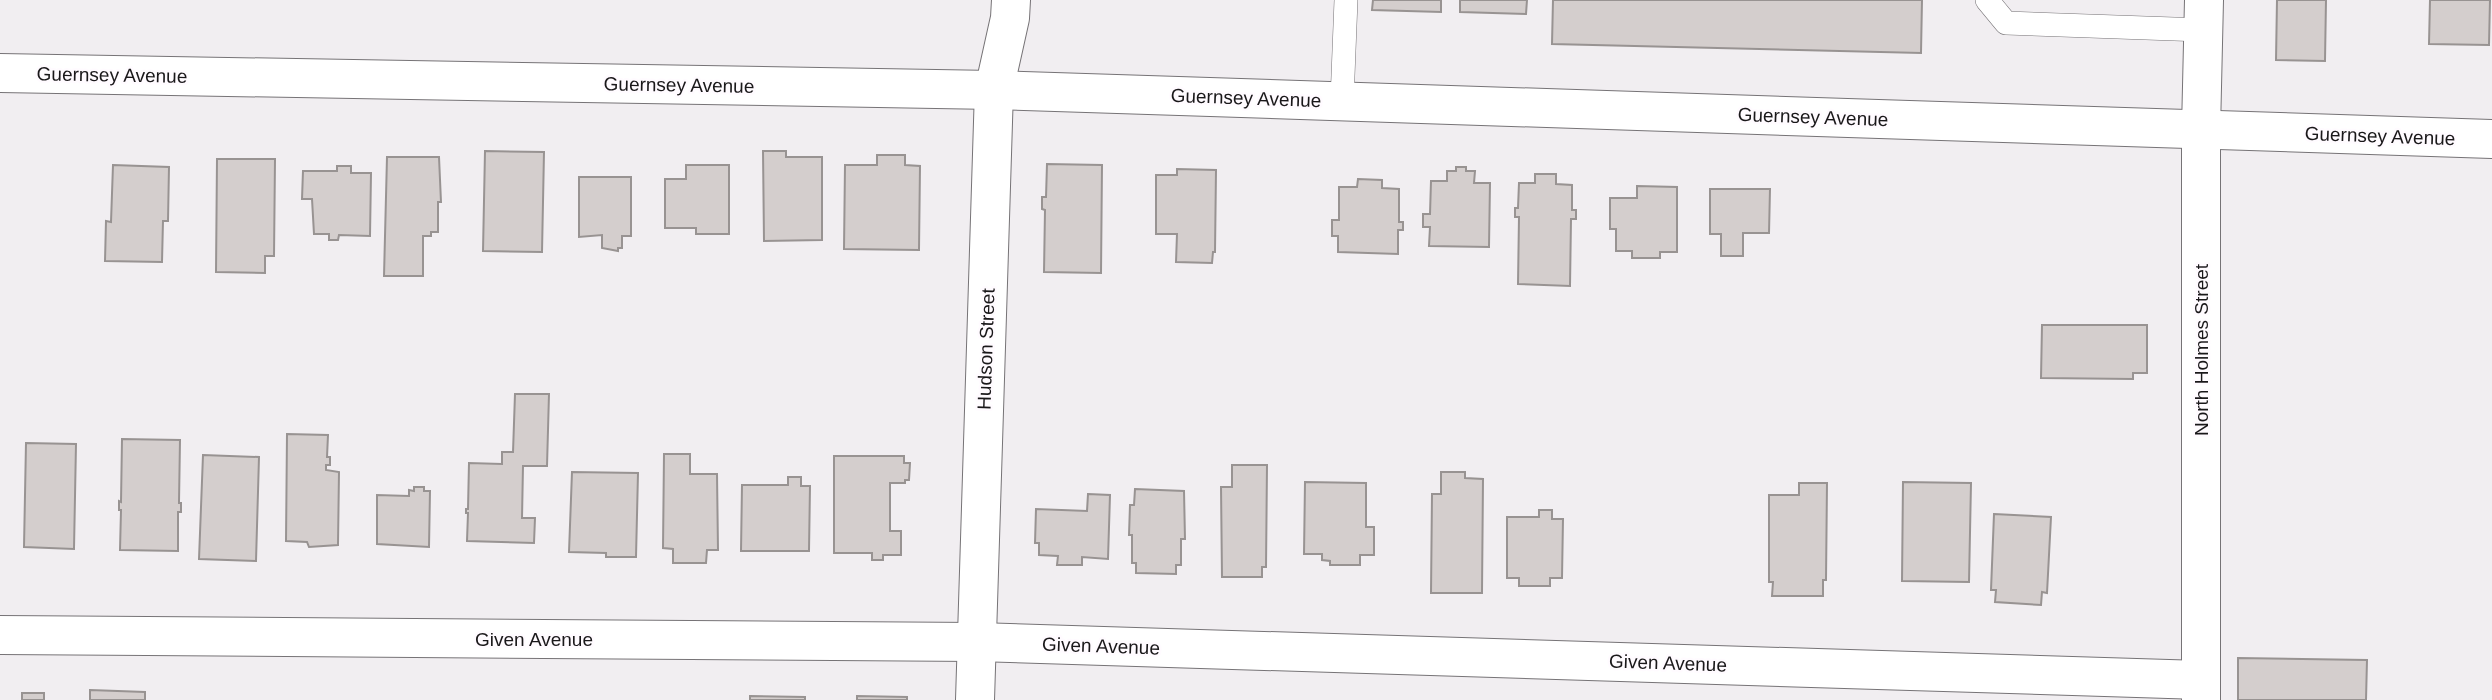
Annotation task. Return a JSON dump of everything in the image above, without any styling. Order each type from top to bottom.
[{"type":"street","name":"Hudson Street","points":[[975,700],[994,90],[1011,0]]},
{"type":"street","name":"North Holmes Street","points":[[2201,690],[2203,15]]},
{"type":"street","name":"Guernsey Avenue","points":[[0,74],[994,90],[2492,139]]},
{"type":"street","name":"Given Avenue","points":[[0,635],[977,642],[2201,690]]},
{"type":"lane","points":[[1342,102],[1346,0]]},
{"type":"lane","points":[[1987,0],[2006,23],[2203,15]]},
{"type":"building","points":[[1373,0],[1441,0],[1441,12],[1372,10]]},
{"type":"building","points":[[1460,0],[1527,0],[1526,14],[1460,12]]},
{"type":"building","points":[[1553,0],[1922,0],[1921,53],[1552,44]]},
{"type":"building","points":[[2277,0],[2326,0],[2325,61],[2276,60]]},
{"type":"building","points":[[2430,0],[2490,0],[2489,45],[2429,44]]},
{"type":"building","points":[[485,151],[544,152],[542,252],[483,251]]},
{"type":"building","points":[[763,151],[786,151],[786,157],[822,157],[822,240],[764,241]]},
{"type":"building","points":[[877,155],[905,155],[905,165],[920,166],[919,250],[844,249],[845,165],[877,165]]},
{"type":"building","points":[[387,157],[439,157],[441,202],[438,202],[438,232],[423,236],[423,276],[384,276]]},
{"type":"building","points":[[217,159],[275,159],[274,256],[265,256],[265,273],[216,272]]},
{"type":"building","points":[[1047,164],[1102,165],[1101,273],[1044,272],[1045,210],[1042,209],[1042,197],[1046,197]]},
{"type":"building","points":[[113,165],[169,167],[168,221],[163,221],[162,262],[105,261],[106,221],[111,222]]},
{"type":"building","points":[[686,165],[729,165],[729,234],[696,234],[696,228],[665,228],[665,179],[686,179]]},
{"type":"building","points":[[337,166],[351,166],[351,173],[371,173],[370,236],[339,235],[338,240],[329,240],[329,234],[314,234],[312,199],[302,199],[303,171],[337,171]]},
{"type":"building","points":[[1456,167],[1475,171],[1474,183],[1490,183],[1489,247],[1429,246],[1430,227],[1423,227],[1423,214],[1430,214],[1431,181],[1447,181],[1447,171],[1456,171]]},
{"type":"building","points":[[1177,169],[1216,170],[1215,252],[1212,263],[1176,262],[1177,234],[1156,234],[1156,175],[1177,175]]},
{"type":"building","points":[[1535,174],[1556,174],[1556,184],[1572,185],[1572,210],[1576,210],[1576,219],[1571,219],[1570,286],[1518,284],[1519,217],[1515,217],[1515,208],[1518,208],[1519,183],[1535,183]]},
{"type":"building","points":[[579,177],[631,177],[631,236],[622,236],[622,248],[618,248],[618,251],[602,248],[602,235],[579,237]]},
{"type":"building","points":[[1358,179],[1382,180],[1382,188],[1399,189],[1399,222],[1403,222],[1403,230],[1398,230],[1398,254],[1338,252],[1338,236],[1332,236],[1332,220],[1339,220],[1339,187],[1357,187]]},
{"type":"building","points":[[1637,186],[1677,187],[1677,252],[1660,252],[1660,258],[1632,258],[1632,251],[1616,251],[1616,229],[1610,229],[1610,198],[1637,198]]},
{"type":"building","points":[[1710,189],[1770,189],[1769,233],[1743,233],[1743,256],[1721,256],[1721,234],[1710,234]]},
{"type":"building","points":[[2042,325],[2147,325],[2147,373],[2133,373],[2133,379],[2041,378]]},
{"type":"building","points":[[515,394],[549,394],[547,466],[523,466],[522,518],[535,518],[534,543],[467,541],[469,463],[502,464],[502,452],[513,452]]},
{"type":"building","points":[[287,434],[328,435],[327,457],[330,457],[330,465],[326,465],[326,470],[339,472],[338,545],[309,547],[307,542],[286,541]]},
{"type":"building","points":[[122,439],[180,440],[181,512],[178,512],[178,551],[120,550]]},
{"type":"building","points":[[26,443],[76,444],[74,549],[24,547]]},
{"type":"building","points":[[664,454],[690,454],[690,474],[717,474],[718,550],[707,550],[706,563],[673,563],[673,549],[663,548]]},
{"type":"building","points":[[203,455],[259,457],[256,561],[199,559]]},
{"type":"building","points":[[834,456],[904,456],[904,463],[910,463],[909,480],[905,480],[905,483],[890,483],[890,531],[901,531],[901,555],[883,555],[883,560],[872,560],[872,553],[834,553]]},
{"type":"building","points":[[1232,465],[1267,465],[1266,567],[1262,567],[1262,577],[1222,577],[1221,487],[1232,487]]},
{"type":"building","points":[[572,472],[638,473],[636,557],[606,557],[606,553],[569,552]]},
{"type":"building","points":[[1441,472],[1465,472],[1465,478],[1483,479],[1482,593],[1431,593],[1432,494],[1441,494]]},
{"type":"building","points":[[788,477],[801,477],[801,486],[810,486],[809,551],[741,551],[742,485],[788,485]]},
{"type":"building","points":[[1305,482],[1366,483],[1366,527],[1374,527],[1374,555],[1360,555],[1360,565],[1330,565],[1330,561],[1322,560],[1322,554],[1304,554]]},
{"type":"building","points":[[1903,482],[1971,483],[1969,582],[1902,581]]},
{"type":"building","points":[[1799,483],[1827,483],[1826,580],[1823,580],[1823,596],[1772,596],[1773,582],[1769,582],[1769,495],[1799,495]]},
{"type":"building","points":[[414,487],[424,487],[424,491],[430,491],[429,547],[377,544],[377,495],[409,496],[409,490],[414,491]]},
{"type":"building","points":[[1135,489],[1184,491],[1185,539],[1181,539],[1181,565],[1176,565],[1176,574],[1136,573],[1136,563],[1132,563],[1132,535],[1129,535],[1130,505],[1134,505]]},
{"type":"building","points":[[1088,494],[1110,495],[1108,559],[1082,557],[1082,565],[1057,565],[1058,556],[1039,555],[1039,543],[1035,543],[1036,509],[1087,511]]},
{"type":"building","points":[[1539,510],[1552,510],[1552,519],[1563,519],[1562,578],[1550,578],[1550,586],[1519,586],[1519,578],[1507,578],[1507,517],[1539,517]]},
{"type":"building","points":[[1994,514],[2051,517],[2047,593],[2042,592],[2041,605],[1995,602],[1996,590],[1991,590]]},
{"type":"building","points":[[2238,658],[2367,660],[2366,700],[2238,700]]},
{"type":"building","points":[[90,690],[145,692],[145,700],[90,700]]},
{"type":"building","points":[[22,693],[44,693],[44,700],[22,700]]},
{"type":"building","points":[[750,696],[805,697],[805,700],[750,700]]},
{"type":"building","points":[[857,696],[907,697],[907,700],[857,700]]}]
